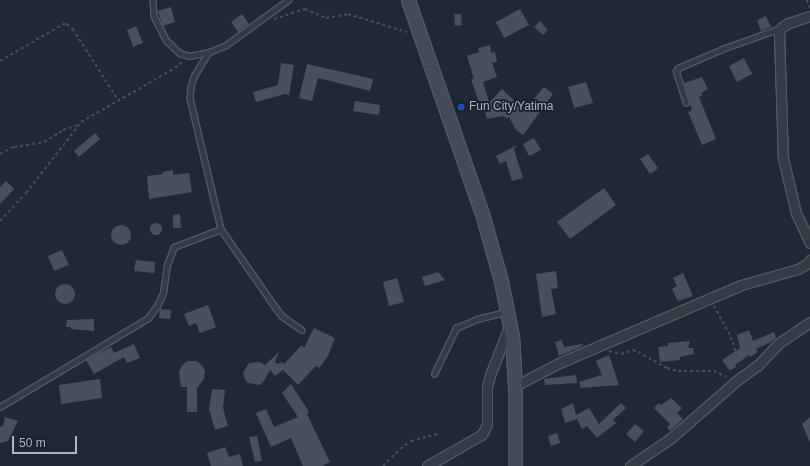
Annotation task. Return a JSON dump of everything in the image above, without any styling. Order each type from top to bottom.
[{"type":"main road","points":[[408,0],[483,217],[501,281],[512,336],[515,386],[515,466]]},
{"type":"street","points":[[810,16],[788,23],[782,27],[779,33],[783,158],[796,213],[810,243]]},
{"type":"street","points":[[515,386],[598,346],[741,284],[798,269],[810,260]]},
{"type":"street","points":[[630,466],[671,438],[740,378],[757,366],[790,334],[810,322]]},
{"type":"street","points":[[426,466],[480,436],[484,432],[487,424],[487,387],[490,375],[509,327]]},
{"type":"lane","points":[[154,0],[154,16],[167,41],[180,53],[189,56],[209,52],[240,36],[288,0]]},
{"type":"lane","points":[[686,103],[676,72],[678,68],[742,41],[782,27]]},
{"type":"lane","points":[[209,52],[194,77],[190,98],[221,229],[282,316],[302,330]]},
{"type":"lane","points":[[0,407],[148,318],[157,306],[163,293],[167,265],[174,247],[221,229]]},
{"type":"lane","points":[[434,374],[456,328],[477,319],[507,312]]},
{"type":"path","points":[[807,0],[810,8]]},
{"type":"path","points":[[260,21],[283,18],[305,10],[326,18],[348,14],[420,36]]},
{"type":"path","points":[[0,61],[63,24],[67,24],[72,29],[118,100]]},
{"type":"path","points":[[0,221],[26,193],[78,125],[86,118],[174,68],[189,56]]},
{"type":"path","points":[[0,154],[14,147],[44,142],[63,130],[78,125]]},
{"type":"path","points":[[598,346],[614,354],[621,354],[633,350],[667,368],[678,371],[714,371],[740,378],[738,352],[709,298]]},
{"type":"path","points":[[383,466],[400,449],[411,442],[440,433]]},
{"type":"building","points":[[171,7],[175,22],[163,26],[158,11]]},
{"type":"building","points":[[520,9],[529,25],[504,38],[496,22]]},
{"type":"building","points":[[242,14],[249,24],[238,32],[231,22]]},
{"type":"building","points":[[454,14],[461,14],[462,25],[455,26]]},
{"type":"building","points":[[766,16],[771,27],[761,31],[757,20]]},
{"type":"building","points":[[540,21],[548,30],[543,35],[534,27]]},
{"type":"building","points":[[136,26],[143,43],[133,47],[127,30]]},
{"type":"building","points":[[490,45],[491,53],[495,52],[497,62],[492,63],[497,77],[483,82],[489,102],[480,105],[471,79],[474,79],[467,56],[479,52],[478,48]]},
{"type":"building","points":[[744,58],[752,74],[737,82],[729,66]]},
{"type":"building","points":[[281,63],[294,65],[289,95],[285,94],[256,102],[253,92],[278,85]]},
{"type":"building","points":[[307,64],[373,79],[370,91],[318,78],[312,101],[299,98]]},
{"type":"building","points":[[702,77],[708,89],[701,93],[703,95],[699,97],[716,139],[702,145],[688,112],[692,110],[684,83]]},
{"type":"building","points":[[586,82],[593,103],[574,108],[568,87]]},
{"type":"building","points":[[544,87],[553,94],[523,135],[516,130],[509,117],[506,118],[503,116],[487,119],[484,108],[502,89],[524,110]]},
{"type":"building","points":[[355,101],[380,105],[379,115],[353,111]]},
{"type":"building","points":[[95,133],[100,139],[79,157],[74,151]]},
{"type":"building","points":[[534,138],[541,150],[529,156],[523,144]]},
{"type":"building","points":[[517,145],[514,149],[523,178],[512,181],[506,161],[500,164],[496,156]]},
{"type":"building","points":[[648,154],[658,168],[650,174],[640,159]]},
{"type":"building","points":[[173,170],[173,175],[189,173],[192,192],[149,199],[147,176],[163,174],[162,172]]},
{"type":"building","points":[[6,181],[14,189],[0,204],[0,187]]},
{"type":"building","points":[[604,188],[616,205],[570,239],[557,222]]},
{"type":"building","points":[[180,214],[181,228],[173,228],[173,215]]},
{"type":"building","points":[[154,223],[158,223],[162,229],[158,235],[154,235],[150,231],[150,227]]},
{"type":"building","points":[[121,225],[128,228],[131,235],[128,242],[121,245],[114,242],[111,235],[114,228]]},
{"type":"building","points":[[62,250],[69,265],[54,271],[48,256]]},
{"type":"building","points":[[136,260],[155,262],[154,273],[134,271]]},
{"type":"building","points":[[556,271],[558,288],[551,289],[556,314],[542,317],[536,274]]},
{"type":"building","points":[[438,272],[445,280],[425,286],[422,277]]},
{"type":"building","points":[[683,273],[693,296],[678,301],[672,289],[677,286],[673,278]]},
{"type":"building","points":[[397,278],[404,302],[389,306],[383,282]]},
{"type":"building","points":[[65,284],[72,287],[75,294],[72,301],[65,304],[58,301],[55,294],[58,287]]},
{"type":"building","points":[[208,305],[216,327],[200,333],[196,323],[189,326],[184,314]]},
{"type":"building","points":[[160,309],[171,310],[170,319],[159,318]]},
{"type":"building","points":[[94,319],[94,331],[71,329],[71,327],[66,327],[67,320]]},
{"type":"building","points":[[314,328],[335,338],[328,356],[319,368],[316,366],[298,385],[283,370],[275,376],[270,370],[260,385],[248,383],[243,373],[249,363],[260,362],[265,365],[279,352],[275,362],[278,364],[282,362],[284,364],[302,345],[304,348]]},
{"type":"building","points":[[749,330],[753,341],[774,332],[776,338],[756,349],[758,352],[750,357],[749,355],[735,365],[736,367],[730,371],[722,360],[740,348],[737,335]]},
{"type":"building","points":[[562,340],[564,347],[582,344],[583,346],[559,356],[555,342]]},
{"type":"building","points":[[690,341],[688,348],[693,348],[694,354],[680,357],[680,360],[660,362],[658,347],[668,346],[668,343]]},
{"type":"building","points":[[134,344],[140,358],[127,363],[124,357],[94,374],[86,360],[111,347],[114,353]]},
{"type":"building","points":[[609,355],[619,385],[581,388],[579,382],[602,375],[596,361]]},
{"type":"building","points":[[188,361],[196,361],[202,365],[205,371],[204,379],[197,388],[197,412],[187,412],[187,387],[181,387],[179,372],[182,365]]},
{"type":"building","points":[[576,375],[577,383],[545,385],[544,379]]},
{"type":"building","points":[[100,379],[102,398],[61,404],[59,385]]},
{"type":"building","points":[[291,384],[309,412],[307,414],[330,462],[322,466],[303,466],[291,438],[271,447],[256,413],[266,409],[274,427],[298,417],[282,393]]},
{"type":"building","points":[[212,389],[225,390],[223,408],[228,426],[215,430],[209,409]]},
{"type":"building","points":[[671,398],[682,408],[677,413],[683,419],[670,431],[667,427],[670,424],[654,408],[659,403],[661,405]]},
{"type":"building","points":[[573,403],[576,415],[589,408],[599,424],[621,403],[626,408],[613,420],[616,423],[597,438],[587,426],[582,429],[577,419],[565,423],[561,409]]},
{"type":"building","points":[[5,417],[18,421],[8,441],[0,443],[0,427],[3,426]]},
{"type":"building","points":[[810,417],[810,443],[802,424]]},
{"type":"building","points":[[635,424],[644,431],[635,442],[626,434]]},
{"type":"building","points":[[557,433],[560,443],[551,446],[548,436]]},
{"type":"building","points":[[257,436],[262,461],[255,462],[249,437]]},
{"type":"building","points":[[225,447],[229,457],[240,454],[243,466],[211,466],[207,453]]},
{"type":"place","name":"Fun City/Yatima","points":[[461,107]]}]
